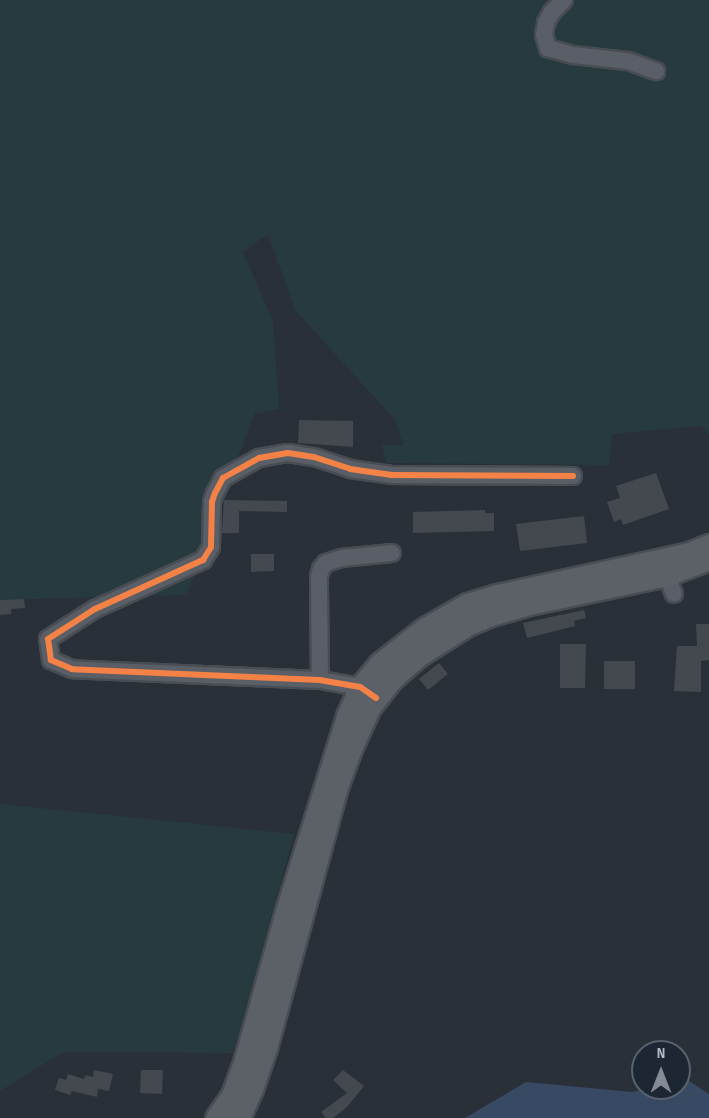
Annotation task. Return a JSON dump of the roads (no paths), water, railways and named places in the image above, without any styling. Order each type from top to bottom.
[{"type":"main road","points":[[668,576],[689,553],[709,545]]},
{"type":"main road","points":[[216,1118],[232,1095],[239,1077],[326,778],[368,692],[393,678],[418,656],[467,625],[488,616],[529,604],[668,576],[709,559]]},
{"type":"main road","points":[[239,1118],[266,1048],[337,787],[368,692]]},
{"type":"street","points":[[564,0],[552,12],[546,23],[544,35],[548,48],[573,55],[628,61],[656,71]]},
{"type":"street","points":[[368,692],[320,680],[72,669],[51,660],[48,639],[95,609],[203,560],[211,547],[212,502],[223,478],[259,458],[288,453],[314,457],[350,470],[392,475],[573,476]]},
{"type":"street","points":[[320,680],[319,576],[321,569],[326,563],[341,558],[392,553]]},
{"type":"water","points":[[526,1082],[631,1092],[631,1100],[691,1100],[691,1082],[709,1094],[709,1118],[465,1118]]}]
